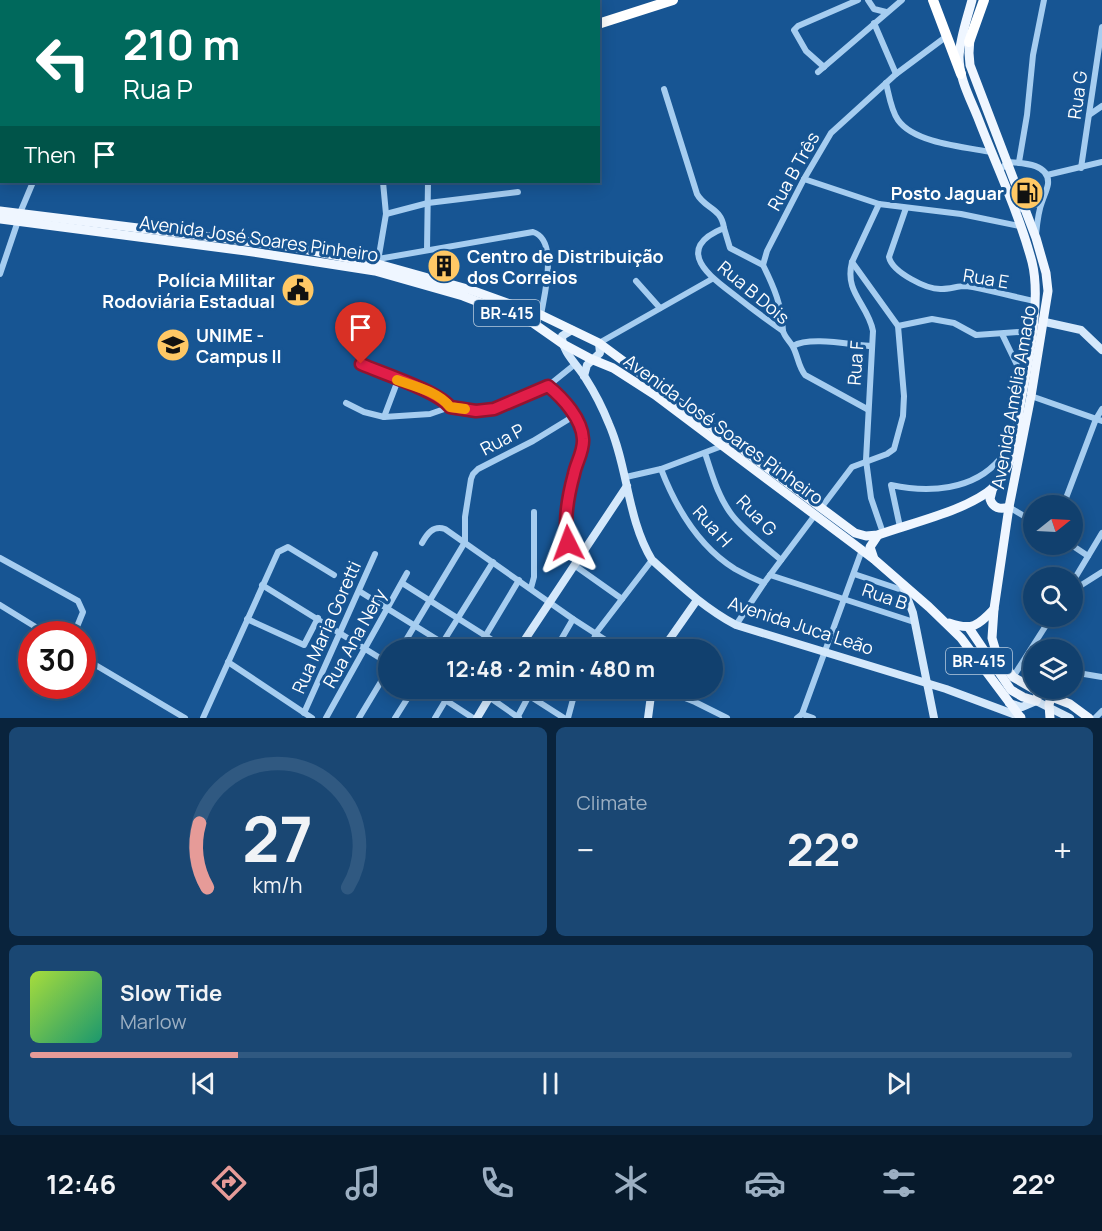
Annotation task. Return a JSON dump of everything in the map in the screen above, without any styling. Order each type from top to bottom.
[{"type":"highway","points":[[600,23],[673,0]]},
{"type":"highway","points":[[933,0],[961,74]]},
{"type":"highway","points":[[969,42],[984,0]]},
{"type":"main road","points":[[961,74],[961,40],[972,0]]},
{"type":"main road","points":[[969,42],[980,0]]},
{"type":"main road","name":"Avenida Amélia Amado","points":[[969,42],[970,64],[1036,238],[1046,273],[1048,291],[1032,396],[1009,507],[992,638],[1003,665],[1023,685]]},
{"type":"main road","name":"Avenida Amélia Amado","points":[[880,534],[961,506],[994,487],[1007,468],[1015,439],[1035,301],[1032,264],[961,74]]},
{"type":"main road","name":"Avenida José Soares Pinheiro","points":[[0,211],[19,217],[375,271],[463,296],[533,323],[563,344],[613,368],[818,511],[855,532],[866,536],[880,534]]},
{"type":"main road","name":"Avenida José Soares Pinheiro","points":[[0,219],[19,217],[293,247],[378,261],[541,315],[599,343],[818,511],[946,623]]},
{"type":"main road","points":[[1045,322],[1082,330],[1102,350]]},
{"type":"main road","points":[[563,344],[562,336],[572,330]]},
{"type":"main road","points":[[584,376],[591,359],[600,353],[599,343]]},
{"type":"main road","name":"Avenida Juca Leão","points":[[563,344],[574,365],[584,376],[617,442],[643,542],[652,560],[711,612],[736,625],[1007,707]]},
{"type":"main road","points":[[525,639],[626,481]]},
{"type":"main road","points":[[1009,507],[1001,509],[993,506],[990,499],[994,487],[1007,487],[1012,494]]},
{"type":"main road","points":[[875,560],[870,547],[880,534]]},
{"type":"main road","points":[[904,588],[910,603],[934,718]]},
{"type":"main road","points":[[670,639],[697,600]]},
{"type":"main road","points":[[914,622],[918,615],[929,607]]},
{"type":"main road","points":[[946,623],[969,628],[977,625],[994,609]]},
{"type":"main road","name":"BR-415","points":[[946,623],[973,652],[1007,707],[1022,707],[1033,699]]},
{"type":"main road","points":[[969,628],[1011,690],[1023,697]]},
{"type":"main road","points":[[931,702],[938,693],[946,689]]},
{"type":"main road","points":[[475,718],[488,699]]},
{"type":"main road","points":[[648,718],[651,699]]},
{"type":"main road","name":"Avenida Amélia Amado","points":[[1040,699],[1049,707],[1070,718]]},
{"type":"main road","points":[[1050,699],[1050,718]]},
{"type":"main road","name":"Avenida Amélia Amado","points":[[1058,699],[1070,704],[1089,718]]},
{"type":"main road","points":[[1007,707],[1021,718]]},
{"type":"street","points":[[824,67],[806,51],[794,30],[798,26],[858,0]]},
{"type":"street","points":[[867,0],[874,9],[886,12]]},
{"type":"street","points":[[818,72],[902,0]]},
{"type":"street","points":[[1019,162],[1027,115],[1033,55],[1044,0]]},
{"type":"street","points":[[874,23],[896,74]]},
{"type":"street","name":"Rua G","points":[[1081,168],[1102,27]]},
{"type":"street","name":"Rua B Três","points":[[763,265],[767,251],[804,179],[836,128],[896,74],[947,36]]},
{"type":"street","points":[[886,83],[896,116],[899,122],[906,127],[936,142],[991,152]]},
{"type":"street","points":[[664,89],[697,194],[704,203],[718,212],[730,248],[763,265],[778,297],[783,331]]},
{"type":"street","points":[[1089,115],[1102,106]]},
{"type":"street","points":[[998,173],[1007,162],[1019,162],[1041,168],[1047,175],[1048,182],[1041,203],[1036,238]]},
{"type":"street","points":[[1047,175],[1102,162]]},
{"type":"street","points":[[804,179],[879,204],[961,214],[1019,226]]},
{"type":"street","points":[[0,274],[33,183]]},
{"type":"street","points":[[383,183],[386,214],[378,261],[427,250],[538,233],[543,240],[549,267],[541,315]]},
{"type":"street","points":[[427,250],[428,183]]},
{"type":"street","points":[[386,214],[428,203],[518,192]]},
{"type":"street","points":[[1010,201],[1018,209],[1041,203]]},
{"type":"street","name":"Rua F","points":[[879,204],[849,272],[855,297],[871,322],[872,346],[866,460],[871,498],[880,534]]},
{"type":"street","name":"Rua E","points":[[906,208],[889,257],[895,267],[930,288],[941,290],[967,286],[1035,301]]},
{"type":"street","name":"Rua B Dois","points":[[724,228],[703,240],[698,251],[700,264],[712,279],[783,331],[786,339],[793,346],[799,367],[805,375],[867,410]]},
{"type":"street","points":[[736,625],[781,560],[852,467],[892,451],[901,428],[904,401],[898,326],[852,262]]},
{"type":"street","points":[[599,343],[712,279]]},
{"type":"street","points":[[636,281],[660,308]]},
{"type":"street","points":[[898,326],[932,319],[954,323],[976,335],[1032,331]]},
{"type":"street","points":[[1011,349],[1011,341],[1020,332]]},
{"type":"street","points":[[1002,334],[1011,349],[1023,389]]},
{"type":"street","points":[[793,346],[798,342],[818,342],[872,346]]},
{"type":"street","name":"Rua P","points":[[361,364],[423,389],[446,401],[450,407]]},
{"type":"street","name":"Rua P","points":[[384,417],[430,414],[450,407],[476,411],[494,409],[548,386],[574,365]]},
{"type":"street","points":[[346,404],[384,417],[398,380]]},
{"type":"street","points":[[548,386],[564,401],[582,430],[583,445],[574,475],[566,527],[568,543],[580,556]]},
{"type":"street","points":[[1032,396],[1099,420]]},
{"type":"street","points":[[1068,495],[1102,410]]},
{"type":"street","name":"Rua P","points":[[465,542],[465,517],[473,474],[478,469],[574,416]]},
{"type":"street","points":[[900,527],[891,485],[930,491],[974,480],[999,460],[1015,439]]},
{"type":"street","points":[[626,481],[722,446]]},
{"type":"street","name":"Rua G","points":[[705,453],[721,497],[728,509],[738,522],[781,560]]},
{"type":"street","name":"Rua H","points":[[661,470],[679,510],[704,542],[734,568],[764,584]]},
{"type":"street","points":[[1009,507],[1023,515]]},
{"type":"street","points":[[531,588],[534,577],[534,512]]},
{"type":"street","points":[[422,543],[429,532],[440,527],[605,639]]},
{"type":"street","points":[[1081,567],[1102,533]]},
{"type":"street","points":[[407,639],[465,542]]},
{"type":"street","points":[[203,718],[279,552],[288,547],[334,575]]},
{"type":"street","points":[[813,718],[800,716],[862,550]]},
{"type":"street","points":[[1083,553],[1088,556]]},
{"type":"street","name":"Rua Maria Goretti","points":[[304,713],[375,554]]},
{"type":"street","points":[[0,558],[78,601],[83,612],[79,621]]},
{"type":"street","points":[[594,639],[596,633],[652,560]]},
{"type":"street","points":[[444,639],[493,562]]},
{"type":"street","points":[[574,565],[622,599]]},
{"type":"street","points":[[1083,584],[1102,572]]},
{"type":"street","name":"Rua Ana Nery","points":[[326,718],[407,573]]},
{"type":"street","name":"Avenida José Soares Pinheiro","points":[[854,574],[904,588]]},
{"type":"street","points":[[770,575],[845,598]]},
{"type":"street","points":[[484,639],[519,580]]},
{"type":"street","points":[[402,583],[492,639]]},
{"type":"street","points":[[262,585],[378,656]]},
{"type":"street","points":[[359,591],[437,639]]},
{"type":"street","name":"Rua B","points":[[845,598],[914,622]]},
{"type":"street","points":[[0,605],[26,621]]},
{"type":"street","points":[[247,619],[304,645],[318,618]]},
{"type":"street","points":[[561,639],[573,619]]},
{"type":"street","points":[[1013,677],[1045,627]]},
{"type":"street","points":[[228,662],[312,718]]},
{"type":"street","points":[[96,665],[185,718]]},
{"type":"street","points":[[1083,674],[1102,677]]},
{"type":"street","points":[[359,718],[378,687]]},
{"type":"street","points":[[395,718],[407,699]]},
{"type":"street","points":[[443,699],[475,718]]},
{"type":"street","points":[[492,699],[518,718],[528,699]]},
{"type":"street","points":[[534,699],[566,718],[571,699]]},
{"type":"street","points":[[688,699],[727,718]]},
{"type":"street","points":[[435,718],[446,701]]},
{"type":"street","points":[[1095,718],[1102,711]]},
{"type":"slow traffic","points":[[397,380],[423,389],[446,401],[450,407],[465,409]]},
{"type":"place","name":"Posto Jaguar","points":[[1027,193]]},
{"type":"place","name":"Centro de Distribuição dos Correios","points":[[444,266]]},
{"type":"place","name":"Polícia Militar Rodoviária Estadual","points":[[298,290]]},
{"type":"place","name":"UNIME - Campus II","points":[[173,345]]},
{"type":"route","points":[[361,364],[423,389],[446,401],[450,407],[476,411],[494,409],[548,386],[554,391],[574,416],[582,430],[583,438],[566,516],[568,543]]}]
